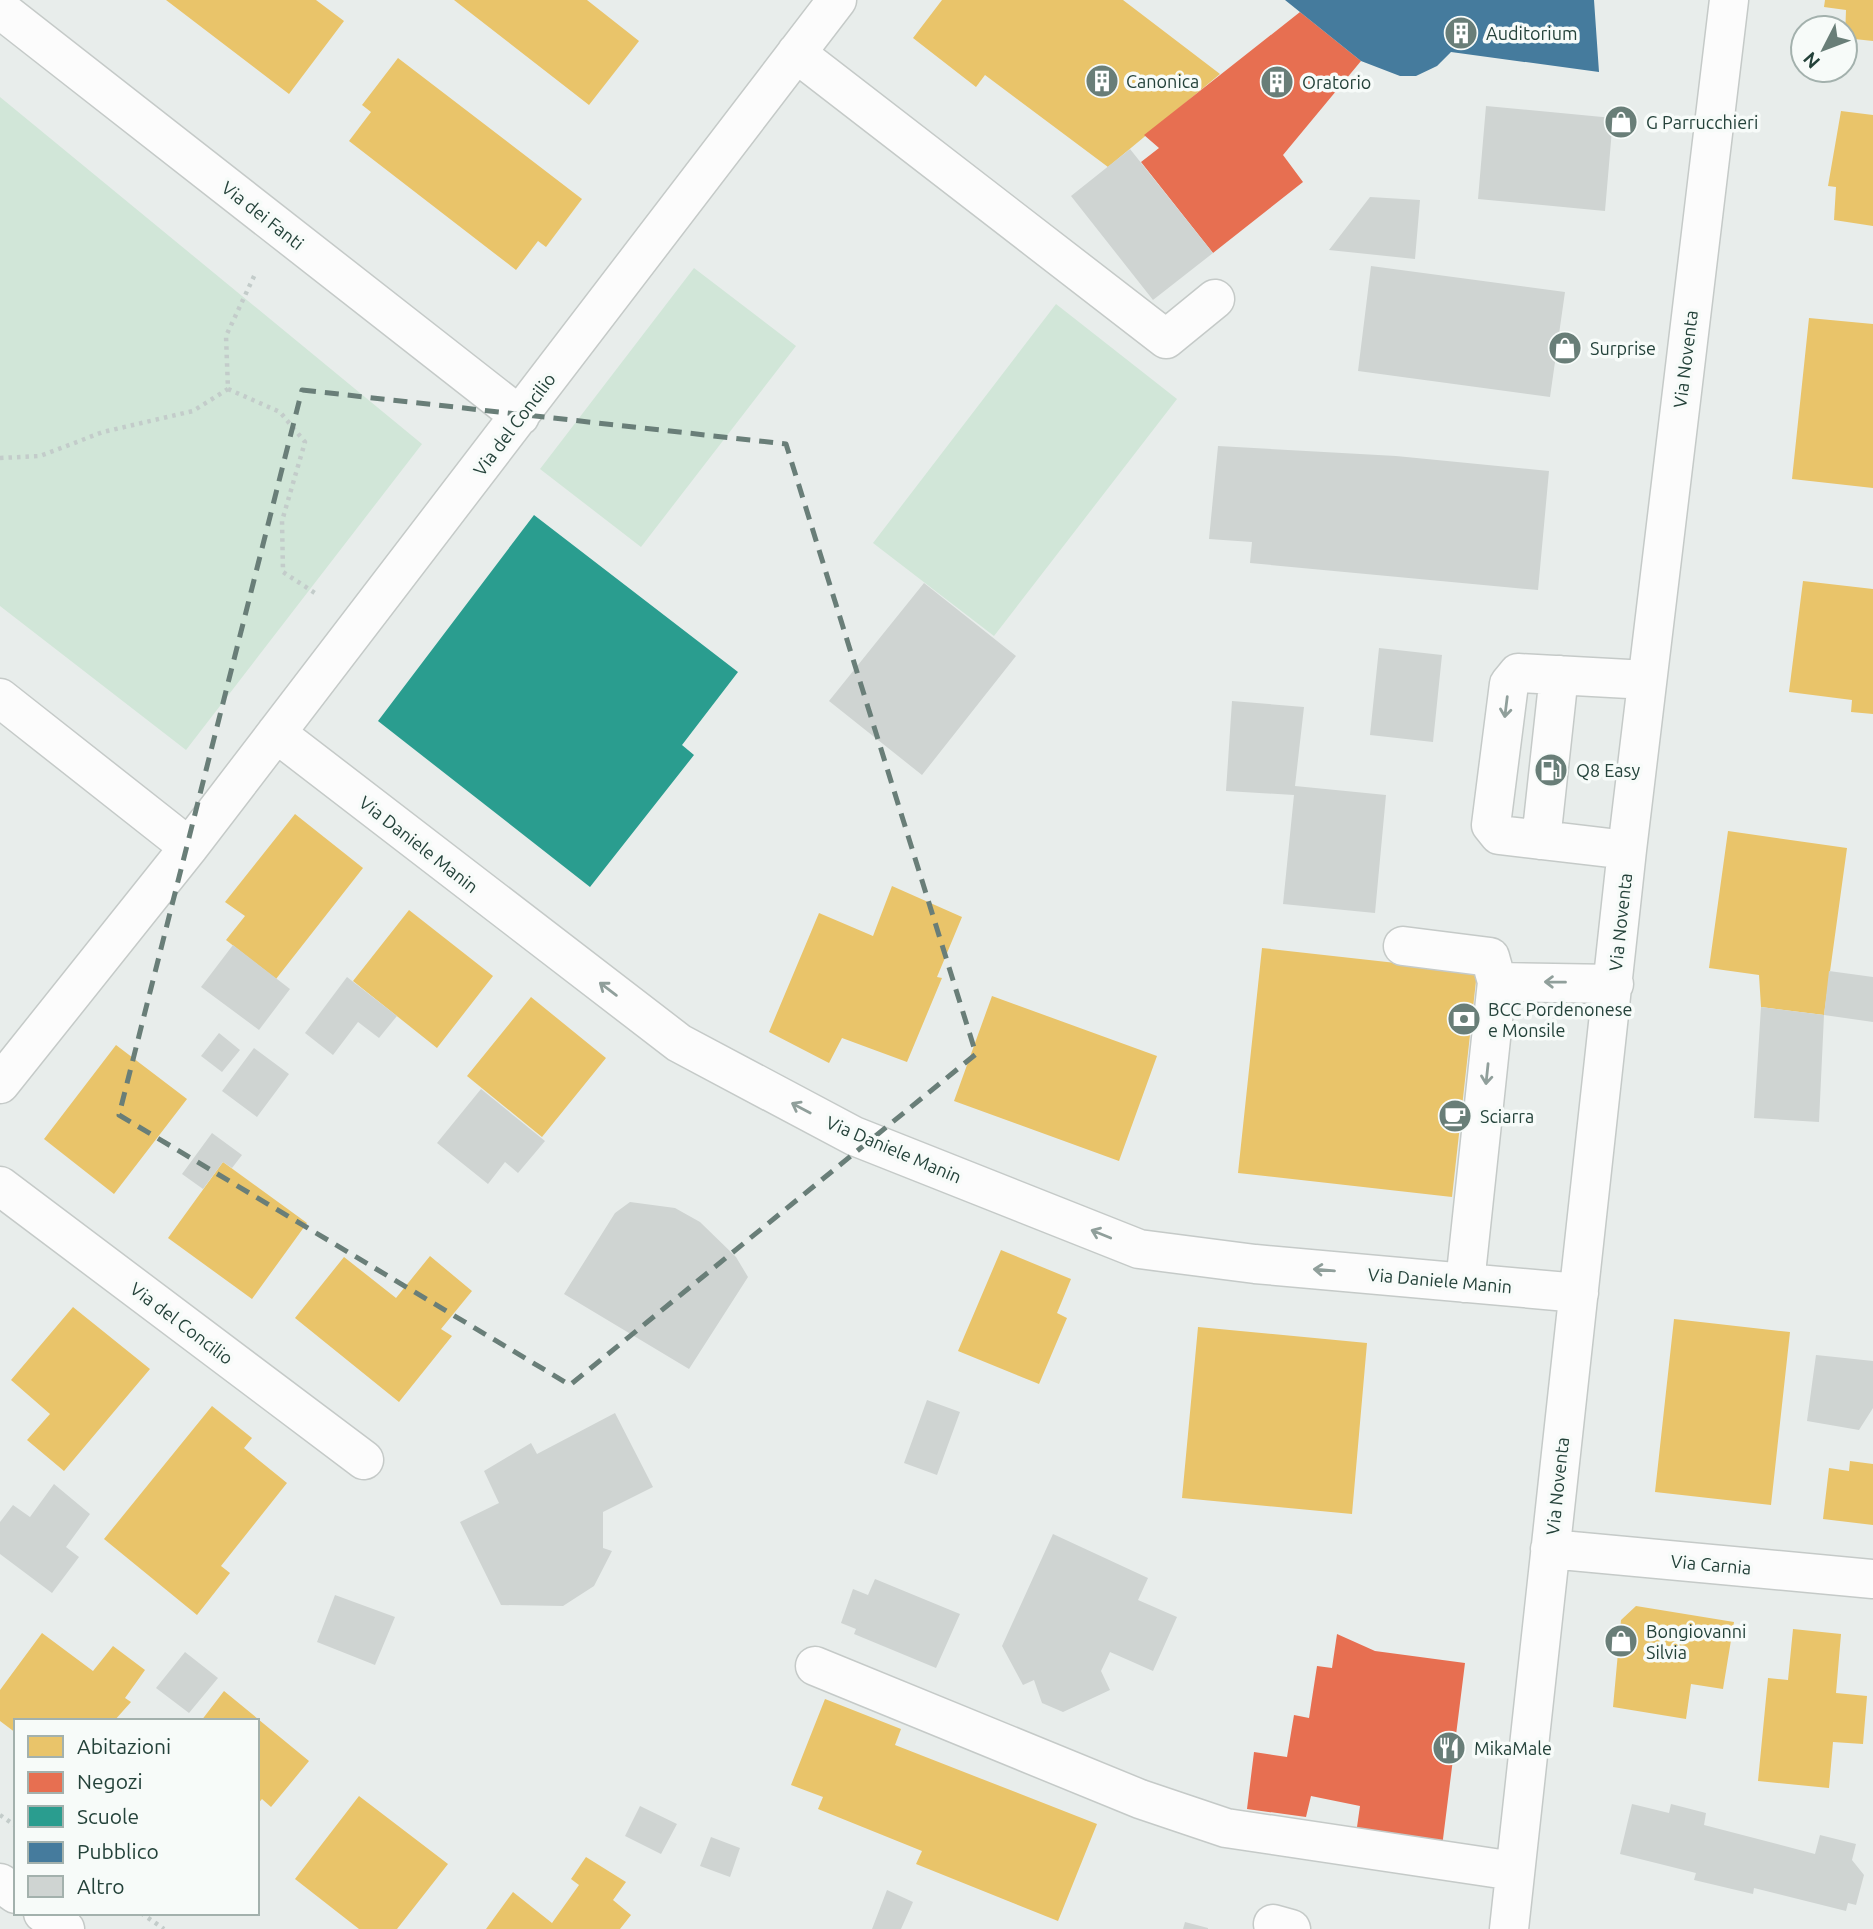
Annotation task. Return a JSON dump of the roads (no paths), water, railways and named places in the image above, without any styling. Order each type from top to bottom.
[{"type":"street","name":"Via del Concilio","points":[[0,1084],[189,847],[837,0]]},
{"type":"street","name":"Via Noventa","points":[[1509,1929],[1627,850],[1729,0]]},
{"type":"street","name":"Via dei Fanti","points":[[6,11],[520,416]]},
{"type":"street","points":[[796,53],[1166,339],[1215,299]]},
{"type":"street","points":[[1627,850],[1499,835],[1491,825],[1509,684],[1518,673],[1647,680]]},
{"type":"street","points":[[1541,839],[1559,675]]},
{"type":"street","points":[[0,698],[189,847]]},
{"type":"street","name":"Via Daniele Manin","points":[[276,733],[679,1043],[855,1136],[1139,1248],[1255,1264],[1579,1293]]},
{"type":"street","points":[[1403,946],[1490,957],[1497,982],[1465,1283]]},
{"type":"street","points":[[1497,982],[1614,984]]},
{"type":"street","name":"Via del Concilio","points":[[0,1186],[364,1460]]},
{"type":"street","name":"Via Carnia","points":[[1550,1549],[1873,1579]]},
{"type":"street","points":[[815,1666],[1140,1799],[1226,1828],[1514,1871]]},
{"type":"street","points":[[46,1915],[65,1929]]},
{"type":"place","name":"Auditorium","points":[[1461,33]]},
{"type":"place","name":"Canonica","points":[[1102,81]]},
{"type":"place","name":"Oratorio","points":[[1277,82]]},
{"type":"place","name":"G Parrucchieri","points":[[1621,122]]},
{"type":"place","name":"Surprise","points":[[1565,348]]},
{"type":"place","name":"Q8 Easy","points":[[1551,770]]},
{"type":"place","name":"BCC Pordenonese e Monsile","points":[[1464,1019]]},
{"type":"place","name":"Sciarra","points":[[1455,1116]]},
{"type":"place","name":"Bongiovanni Silvia","points":[[1621,1641]]},
{"type":"place","name":"MikaMale","points":[[1449,1748]]}]
